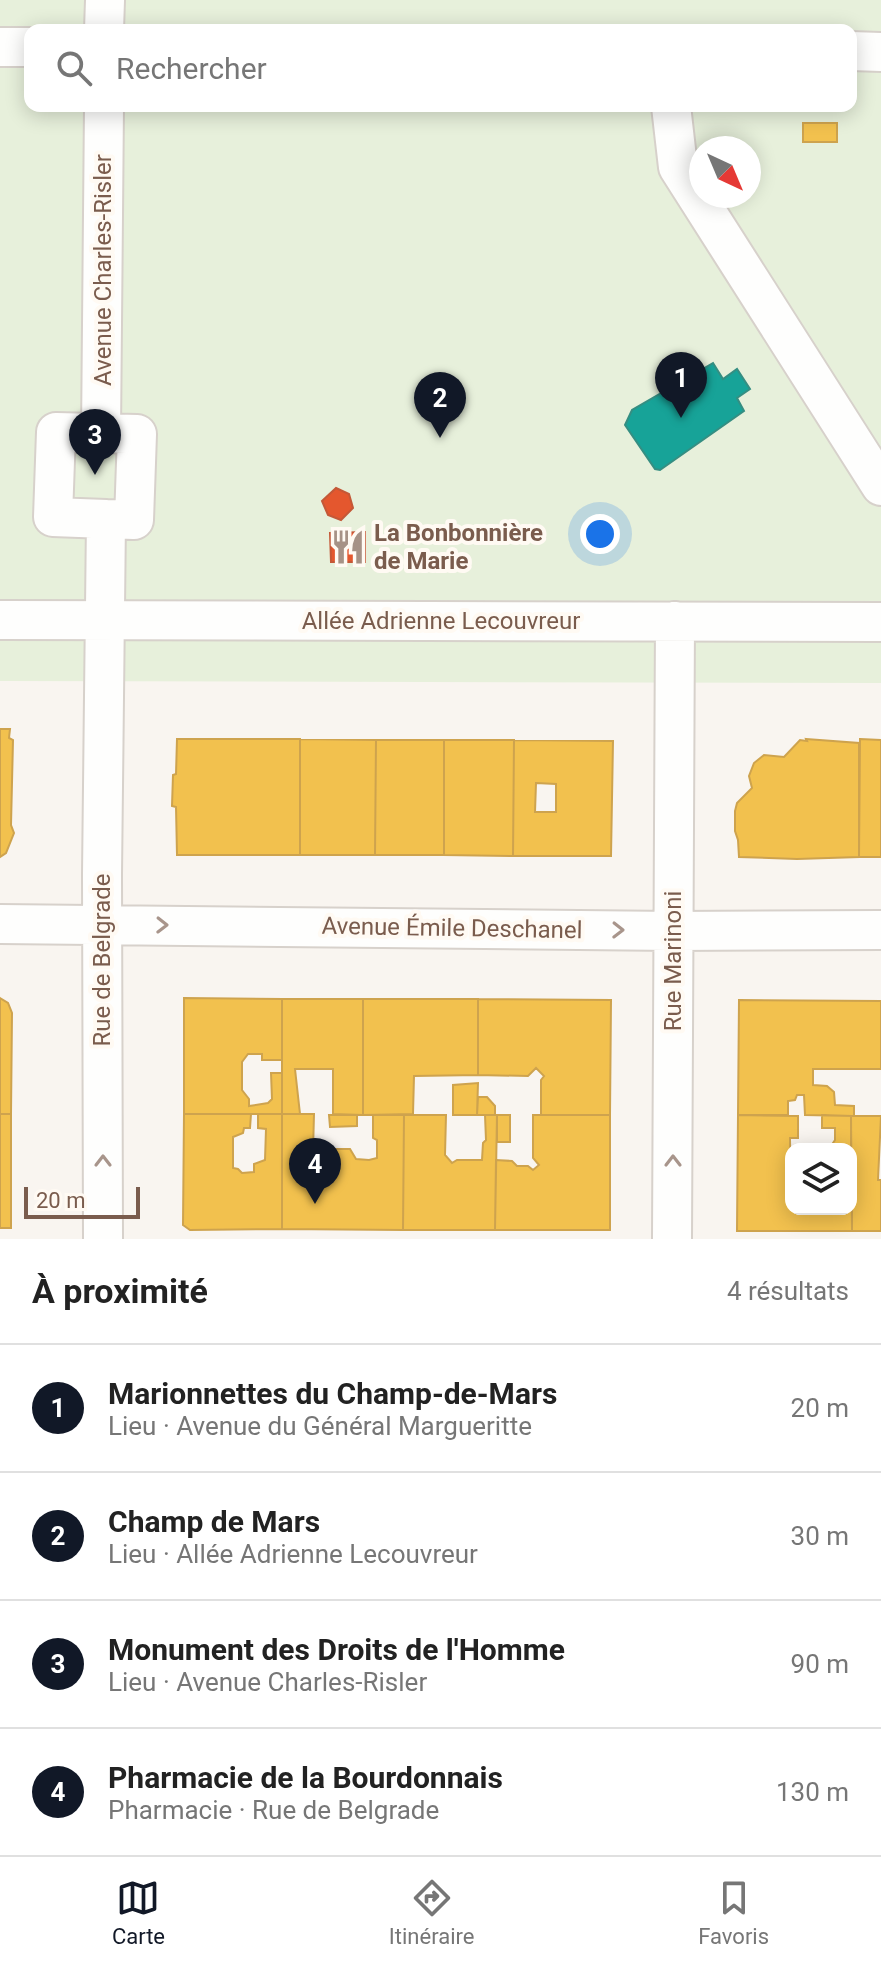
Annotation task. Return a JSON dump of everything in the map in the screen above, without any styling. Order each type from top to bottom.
[{"type":"street","points":[[104,24],[105,0]]},
{"type":"street","points":[[0,47],[24,47]]},
{"type":"street","points":[[857,51],[881,52]]},
{"type":"street","name":"Avenue Charles-Risler","points":[[101,433],[104,112]]},
{"type":"street","points":[[672,112],[678,167],[881,486]]},
{"type":"street","points":[[56,432],[137,434],[134,520],[106,519],[53,517],[56,432]]},
{"type":"street","points":[[105,620],[106,519]]},
{"type":"street","name":"Allée Adrienne Lecouvreur","points":[[0,620],[881,622]]},
{"type":"street","name":"Rue de Belgrade","points":[[103,1239],[105,620]]},
{"type":"street","name":"Rue Marinoni","points":[[672,1239],[675,621]]},
{"type":"street","name":"Avenue Émile Deschanel","points":[[6,925],[881,930]]},
{"type":"green space","points":[[0,0],[881,0],[881,683],[0,681]]},
{"type":"building: Logements","points":[[803,123],[837,123],[837,142],[803,142]]},
{"type":"building: Logements","points":[[0,729],[10,729],[9,738],[13,740],[11,825],[14,833],[6,853],[0,857]]},
{"type":"building: Logements","points":[[177,739],[300,739],[300,855],[177,855],[176,807],[172,806]]},
{"type":"building: Logements","points":[[300,739],[376,740],[375,855],[300,855]]},
{"type":"building: Logements","points":[[860,739],[881,740],[881,857],[859,857]]},
{"type":"building: Logements","points":[[376,740],[444,740],[444,855],[375,855]]},
{"type":"building: Logements","points":[[444,740],[514,740],[513,856],[444,855]]},
{"type":"building: Logements","points":[[514,740],[613,741],[611,856],[513,856]],"holes":[[[536,783],[556,784],[556,812],[535,812]]]},
{"type":"building: Logements","points":[[800,740],[859,743],[859,857],[739,857],[735,811],[737,803],[752,788],[749,776],[754,763],[764,755],[784,757]]},
{"type":"building: Logements","points":[[0,998],[8,1003],[12,1013],[11,1114],[0,1114]]},
{"type":"building: Logements","points":[[184,998],[282,999],[282,1060],[262,1060],[262,1054],[248,1054],[242,1062],[242,1090],[249,1099],[249,1106],[268,1103],[272,1099],[271,1073],[282,1073],[282,1114],[184,1114]]},
{"type":"building: Logements","points":[[282,999],[363,999],[363,1115],[333,1114],[333,1069],[295,1069],[300,1114],[282,1114]]},
{"type":"building: Logements","points":[[363,999],[478,999],[478,1075],[414,1076],[413,1114],[363,1115]]},
{"type":"building: Logements","points":[[478,999],[611,1000],[610,1115],[541,1115],[541,1080],[544,1076],[536,1068],[528,1076],[478,1075]]},
{"type":"building: Logements","points":[[739,1000],[881,1001],[881,1069],[813,1069],[813,1085],[827,1086],[834,1092],[835,1105],[854,1106],[854,1116],[805,1115],[804,1095],[797,1095],[795,1100],[788,1101],[788,1115],[738,1115]]},
{"type":"building: Logements","points":[[478,1083],[477,1115],[453,1115],[453,1085]]},
{"type":"building: Logements","points":[[478,1097],[487,1097],[495,1106],[495,1115],[477,1115]]},
{"type":"building: Logements","points":[[0,1114],[11,1114],[11,1228],[0,1228]]},
{"type":"building: Logements","points":[[184,1114],[251,1114],[250,1128],[244,1128],[243,1133],[233,1137],[233,1168],[242,1173],[254,1172],[254,1164],[265,1160],[266,1129],[258,1128],[258,1114],[282,1114],[282,1229],[190,1230],[183,1225]]},
{"type":"building: Logements","points":[[282,1114],[314,1114],[313,1151],[319,1158],[332,1158],[336,1149],[350,1149],[356,1159],[369,1160],[377,1158],[373,1115],[404,1115],[403,1230],[282,1229]]},
{"type":"building: Logements","points":[[329,1115],[357,1115],[357,1126],[330,1127]]},
{"type":"building: Logements","points":[[404,1115],[446,1115],[445,1155],[452,1163],[457,1160],[482,1160],[486,1140],[485,1115],[497,1115],[495,1230],[403,1230]]},
{"type":"building: Logements","points":[[497,1115],[510,1115],[510,1142],[497,1142]]},
{"type":"building: Logements","points":[[533,1115],[610,1115],[610,1230],[495,1230],[496,1160],[512,1161],[517,1166],[528,1166],[533,1170],[539,1165],[533,1158]]},
{"type":"building: Logements","points":[[738,1115],[798,1116],[798,1138],[790,1138],[790,1143],[785,1143],[785,1215],[852,1215],[852,1231],[737,1231]]},
{"type":"building: Logements","points":[[822,1115],[851,1116],[851,1143],[833,1143],[835,1128],[822,1128]]},
{"type":"building: Logements","points":[[851,1116],[881,1116],[878,1180],[881,1180],[881,1231],[852,1231],[852,1215],[857,1215],[857,1143],[851,1143]]},
{"type":"building: Commerces","points":[[336,488],[349,494],[353,508],[341,520],[328,515],[322,501]]},
{"type":"building: Commerces","name":"La Bonbonnière de Marie","points":[[365,532],[365,562],[331,562],[330,533]]},
{"type":"building: Public","points":[[713,363],[723,379],[737,369],[750,389],[737,398],[744,411],[660,470],[655,469],[625,425],[632,410]]},
{"type":"place","name":"Marionnettes du Champ-de-Mars","points":[[681,418]]},
{"type":"place","name":"Champ de Mars","points":[[440,438]]},
{"type":"place","name":"Monument des Droits de l'Homme","points":[[95,475]]},
{"type":"place","name":"La Bonbonnière de Marie","points":[[348,547]]},
{"type":"place","name":"Pharmacie de la Bourdonnais","points":[[315,1204]]}]
